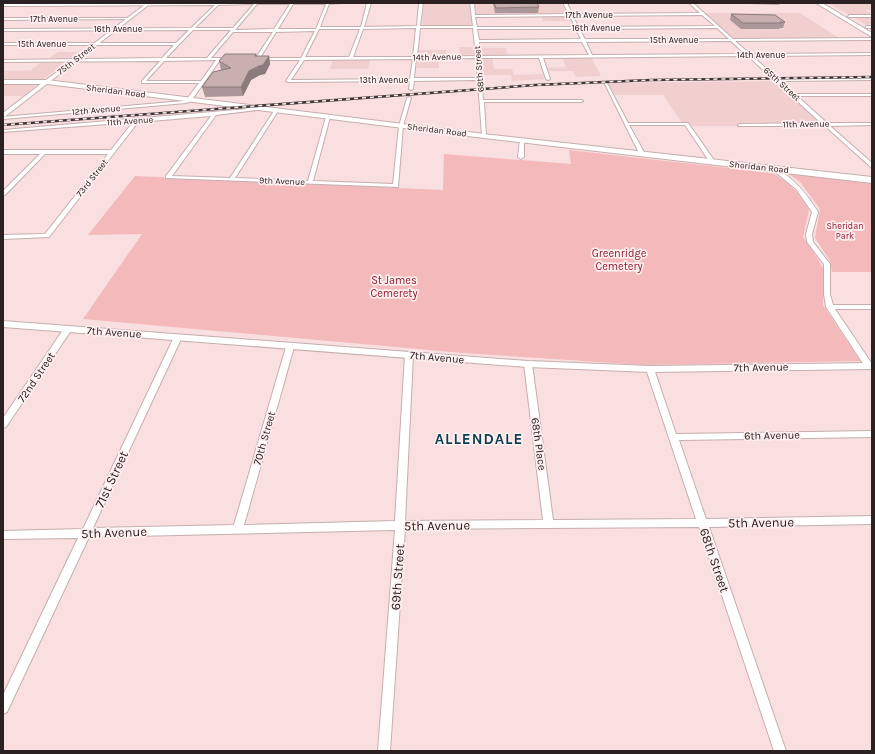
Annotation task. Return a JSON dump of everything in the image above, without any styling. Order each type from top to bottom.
[{"type":"main road","points":[[818,3],[872,35]]},
{"type":"main road","points":[[826,3],[870,28]]},
{"type":"main road","name":"Sheridan Road","points":[[3,82],[47,82],[484,136],[872,180]]},
{"type":"main road","points":[[166,105],[172,100],[171,98]]},
{"type":"street","points":[[303,59],[328,3]]},
{"type":"street","points":[[3,5],[339,3]]},
{"type":"street","points":[[351,58],[369,3]]},
{"type":"street","points":[[411,89],[421,3]]},
{"type":"street","name":"68th Street","points":[[472,3],[477,41],[484,136]]},
{"type":"street","points":[[565,3],[591,56]]},
{"type":"street","name":"65th Street","points":[[691,3],[872,166]]},
{"type":"street","points":[[750,3],[778,3]]},
{"type":"street","name":"75th Street","points":[[3,117],[6,111],[47,82],[148,4]]},
{"type":"street","points":[[203,82],[143,82],[216,4]]},
{"type":"street","points":[[208,59],[256,4]]},
{"type":"street","points":[[257,59],[292,4]]},
{"type":"street","name":"17th Avenue","points":[[474,16],[704,14]]},
{"type":"street","points":[[849,16],[872,16]]},
{"type":"street","name":"17th Avenue","points":[[3,20],[128,19]]},
{"type":"street","points":[[20,23],[25,20]]},
{"type":"street","points":[[236,26],[243,26]]},
{"type":"street","name":"16th Avenue","points":[[271,26],[318,28],[717,27]]},
{"type":"street","points":[[8,30],[14,27]]},
{"type":"street","name":"16th Avenue","points":[[3,32],[8,30],[193,29],[275,31],[318,28]]},
{"type":"street","name":"15th Avenue","points":[[477,41],[872,39]]},
{"type":"street","name":"15th Avenue","points":[[3,44],[177,44]]},
{"type":"street","name":"14th Avenue","points":[[250,59],[872,54]]},
{"type":"street","points":[[541,57],[548,79]]},
{"type":"street","points":[[189,100],[220,59]]},
{"type":"street","points":[[3,61],[235,59]]},
{"type":"street","name":"13th Avenue","points":[[303,59],[288,81],[480,79]]},
{"type":"street","points":[[778,80],[872,79]]},
{"type":"street","points":[[605,83],[642,154]]},
{"type":"street","points":[[866,95],[872,100]]},
{"type":"street","points":[[795,96],[872,95]]},
{"type":"street","points":[[401,126],[409,98]]},
{"type":"street","name":"12th Avenue","points":[[3,117],[178,104],[189,100]]},
{"type":"street","points":[[482,101],[581,101]]},
{"type":"street","name":"11th Avenue","points":[[3,131],[215,114],[257,109]]},
{"type":"street","points":[[232,179],[276,111]]},
{"type":"street","name":"9th Avenue","points":[[215,114],[168,177],[396,186],[401,126]]},
{"type":"street","points":[[310,182],[328,117]]},
{"type":"street","name":"73rd Street","points":[[3,237],[47,236],[137,120]]},
{"type":"street","points":[[627,124],[686,124],[713,162]]},
{"type":"street","name":"11th Avenue","points":[[740,125],[872,124]]},
{"type":"street","points":[[521,157],[522,140]]},
{"type":"street","points":[[3,152],[113,152]]},
{"type":"street","points":[[3,194],[44,152]]},
{"type":"street","points":[[863,158],[872,158]]},
{"type":"street","points":[[775,169],[795,183],[807,198],[815,212],[809,234],[810,242],[827,264],[827,294],[830,307],[871,366]]},
{"type":"street","points":[[830,307],[872,307]]},
{"type":"street","name":"7th Avenue","points":[[3,324],[528,364],[650,369],[871,366]]},
{"type":"street","name":"72nd Street","points":[[3,425],[68,329]]},
{"type":"street","name":"71st Street","points":[[3,708],[178,337]]},
{"type":"street","name":"70th Street","points":[[238,529],[290,347]]},
{"type":"street","name":"69th Street","points":[[384,751],[400,525],[409,355]]},
{"type":"street","name":"68th Place","points":[[528,364],[549,524]]},
{"type":"street","name":"68th Street","points":[[650,369],[780,751]]},
{"type":"street","name":"6th Avenue","points":[[673,437],[872,434]]},
{"type":"street","name":"5th Avenue","points":[[3,535],[400,525],[872,520]]},
{"type":"shaded area","points":[[424,3],[469,4],[472,25],[422,26]]},
{"type":"shaded area","points":[[561,3],[571,21],[543,21],[541,15],[476,15],[475,4]]},
{"type":"shaded area","points":[[828,3],[872,3],[872,10],[865,10],[872,14],[872,28]]},
{"type":"shaded area","points":[[705,13],[800,13],[839,38],[734,38]]},
{"type":"shaded area","points":[[459,47],[506,48],[508,55],[492,56],[494,69],[512,69],[514,75],[543,74],[544,79],[512,81],[511,75],[484,75],[480,56],[460,56]]},
{"type":"shaded area","points":[[419,50],[446,50],[446,56],[439,56],[439,68],[417,68]]},
{"type":"shaded area","points":[[58,52],[80,52],[72,58],[49,58]]},
{"type":"shaded area","points":[[562,57],[591,57],[601,76],[576,77],[573,71],[548,71],[547,68],[566,67]]},
{"type":"shaded area","points":[[333,59],[370,59],[368,69],[330,69]]},
{"type":"shaded area","points":[[40,63],[65,63],[44,79],[3,79],[3,71],[31,70]]},
{"type":"shaded area","points":[[775,81],[819,121],[809,124],[737,124],[738,126],[690,126],[682,123],[663,95],[615,95],[608,83]]},
{"type":"shaded area","points":[[3,84],[37,85],[27,94],[27,96],[3,96]]},
{"type":"green space","name":"Greenridge Cemetery","points":[[569,150],[773,173],[798,193],[809,210],[803,237],[824,270],[823,305],[860,361],[644,365],[463,353],[83,319],[142,234],[88,235],[135,176],[443,190],[444,154],[571,164]]},
{"type":"green space","name":"Sheridan Park","points":[[786,172],[872,181],[872,272],[832,272],[830,261],[815,238],[820,209],[800,182]]},
{"type":"building","points":[[494,3],[537,3],[539,7],[496,8]]},
{"type":"building","points":[[731,14],[775,15],[785,22],[743,23]]},
{"type":"building","points":[[225,54],[256,54],[255,56],[269,56],[263,65],[249,71],[241,87],[202,87],[213,72],[231,68],[219,61]]},
{"type":"railway","points":[[3,125],[535,85],[651,80],[872,77]]},
{"type":"district","name":"ALLENDALE","points":[[479,439]]},
{"type":"park label","name":"St James Cemerety","points":[[394,286]]}]
